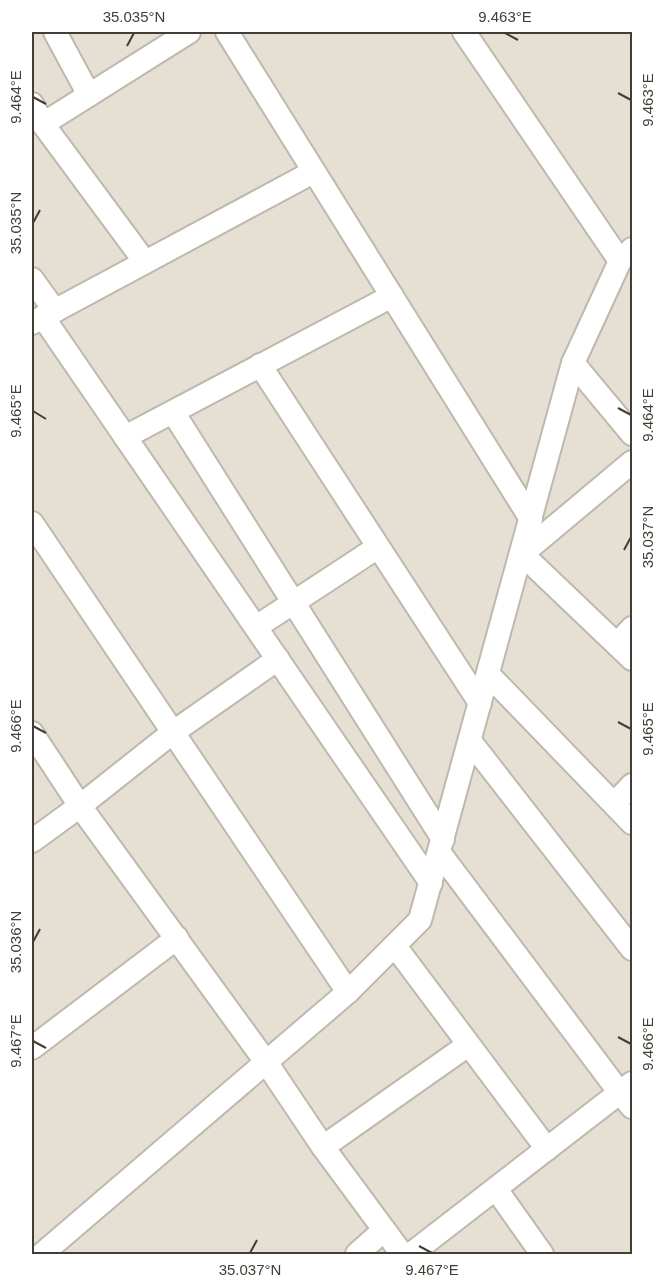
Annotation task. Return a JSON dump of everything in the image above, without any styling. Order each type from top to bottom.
[{"type":"street","points":[[55,32],[89,95]]},
{"type":"street","points":[[43,124],[189,32]]},
{"type":"street","points":[[227,32],[531,519]]},
{"type":"street","points":[[42,1254],[348,992],[420,920],[573,363],[629,252],[464,32]]},
{"type":"street","points":[[32,104],[43,124],[145,262]]},
{"type":"street","points":[[43,317],[314,172]]},
{"type":"street","points":[[32,279],[43,317],[431,883]]},
{"type":"street","points":[[125,437],[392,296]]},
{"type":"street","points":[[573,363],[633,434]]},
{"type":"street","points":[[260,366],[480,703]]},
{"type":"street","points":[[173,412],[441,846],[628,1095],[547,1149],[411,1254]]},
{"type":"street","points":[[522,554],[633,462]]},
{"type":"street","points":[[32,523],[348,992]]},
{"type":"street","points":[[256,627],[378,547]]},
{"type":"street","points":[[522,554],[625,652],[633,628]]},
{"type":"street","points":[[32,841],[172,733],[278,659]]},
{"type":"street","points":[[488,674],[633,823]]},
{"type":"street","points":[[32,733],[80,806],[266,1062],[323,1148],[402,1254]]},
{"type":"street","points":[[470,741],[633,949]]},
{"type":"street","points":[[614,804],[633,785]]},
{"type":"street","points":[[32,1048],[177,938]]},
{"type":"street","points":[[395,946],[547,1149]]},
{"type":"street","points":[[323,1148],[468,1045]]},
{"type":"street","points":[[496,1190],[543,1254]]},
{"type":"street","points":[[357,1254],[384,1230]]},
{"type":"shaded area","points":[[32,32],[632,32],[632,1254],[32,1254]]}]
